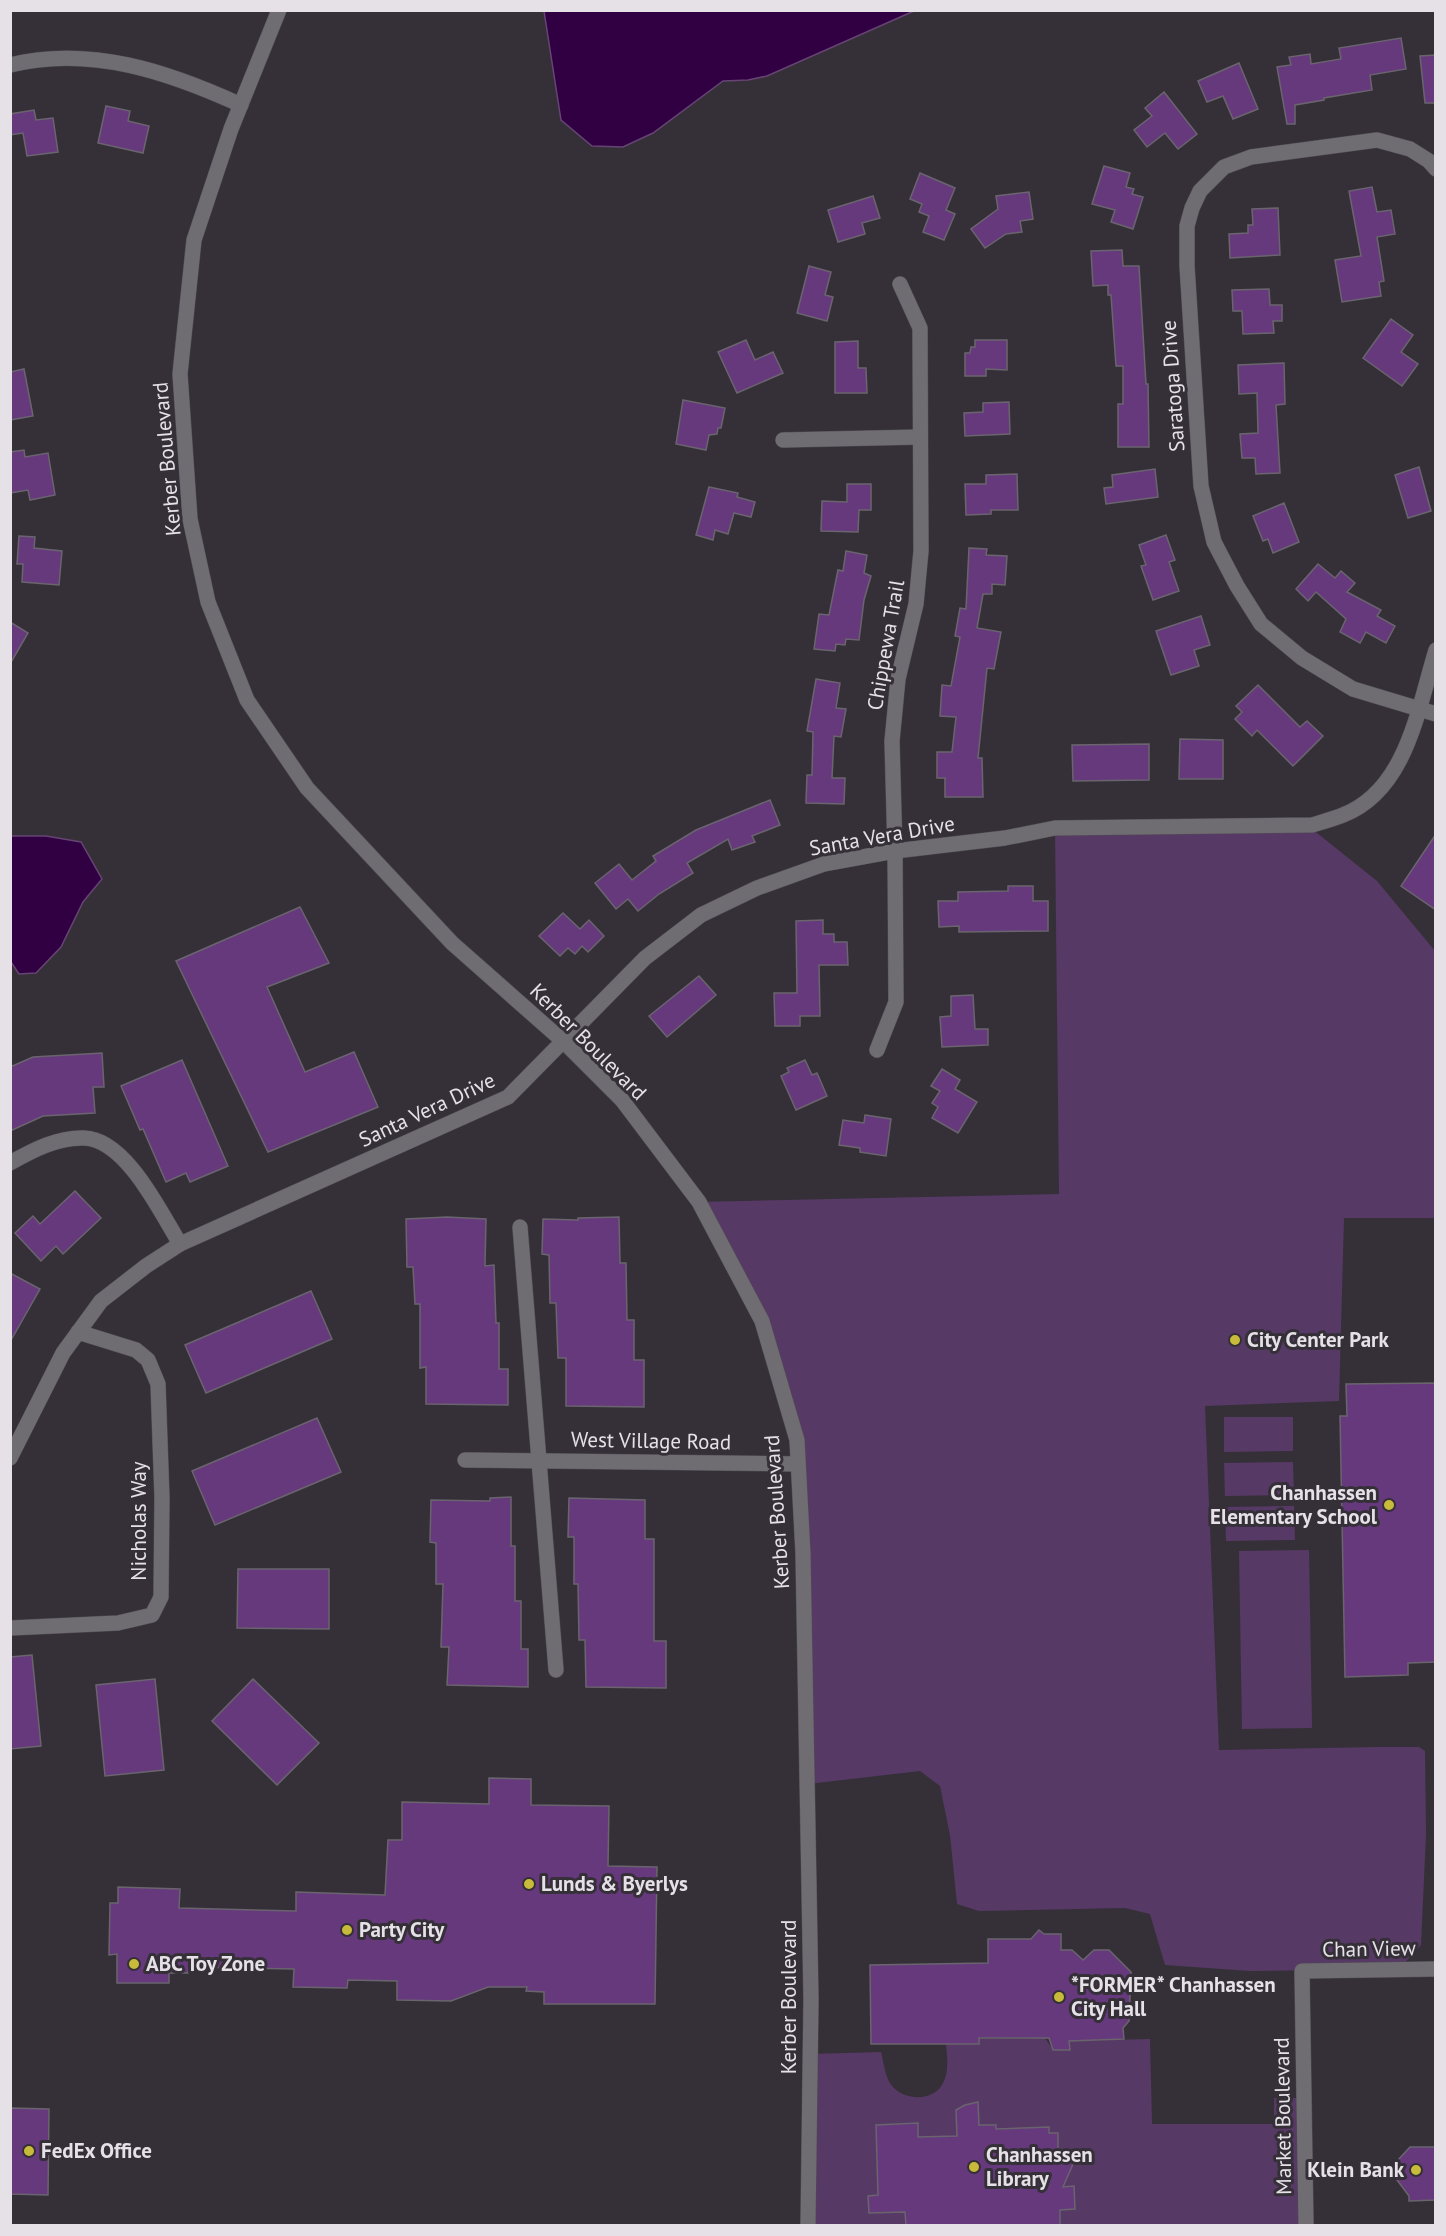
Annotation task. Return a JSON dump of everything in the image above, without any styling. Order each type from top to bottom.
[{"type":"street","name":"Kerber Boulevard","points":[[279,10],[241,105],[194,240],[180,374],[190,519],[208,602],[247,700],[307,788],[452,943],[564,1042],[622,1100],[699,1202],[762,1321],[797,1440],[803,1553],[812,1999],[808,2226]]},
{"type":"street","points":[[10,65],[62,57],[111,61],[155,71],[196,84],[241,105]]},
{"type":"street","name":"Saratoga Drive","points":[[1436,169],[1429,161],[1410,149],[1377,140],[1251,157],[1224,167],[1211,178],[1196,199],[1187,226],[1186,266],[1201,486],[1214,542],[1237,586],[1261,624],[1302,658],[1353,689],[1436,714]]},
{"type":"street","name":"Chippewa Trail","points":[[877,1050],[896,1002],[896,851],[892,741],[898,679],[916,604],[921,551],[920,328],[900,284]]},
{"type":"street","points":[[783,440],[920,437]]},
{"type":"street","name":"Santa Vera Drive","points":[[11,1457],[63,1353],[101,1301],[146,1266],[180,1244],[508,1097],[645,958],[701,915],[757,888],[824,864],[896,851],[1005,838],[1054,828],[1312,825],[1344,815],[1378,791],[1391,777],[1407,750],[1436,650]]},
{"type":"street","points":[[10,1163],[31,1151],[61,1140],[86,1137],[111,1147],[129,1163],[143,1182],[180,1244]]},
{"type":"street","points":[[520,1227],[556,1670]]},
{"type":"street","name":"Nicholas Way","points":[[10,1628],[118,1623],[152,1615],[161,1597],[162,1498],[158,1384],[148,1360],[136,1350],[78,1332]]},
{"type":"street","name":"West Village Road","points":[[465,1460],[798,1464]]},
{"type":"street","name":"Chan View","points":[[1302,1971],[1436,1968]]},
{"type":"street","name":"Market Boulevard","points":[[1302,1971],[1306,2226]]},
{"type":"shaded area","points":[[544,10],[914,11],[767,76],[748,80],[723,81],[653,133],[623,147],[592,146],[561,120]]},
{"type":"shaded area","name":"City Center Park","points":[[1307,825],[1377,881],[1435,951],[1435,1218],[1344,1218],[1339,1401],[1205,1406],[1219,1750],[1419,1747],[1425,1751],[1426,1834],[1421,1945],[1399,1969],[1250,1971],[1165,1965],[1150,1914],[1125,1908],[979,1911],[957,1904],[950,1835],[940,1786],[920,1771],[808,1784],[798,1464],[762,1321],[699,1202],[1059,1194],[1055,828]]},
{"type":"shaded area","points":[[11,836],[46,836],[81,842],[102,879],[83,902],[61,947],[36,973],[19,974],[11,962]]},
{"type":"shaded area","points":[[1224,1417],[1293,1417],[1293,1451],[1224,1452]]},
{"type":"shaded area","points":[[1293,1462],[1294,1495],[1225,1496],[1224,1463]]},
{"type":"shaded area","points":[[1294,1506],[1295,1540],[1226,1541],[1225,1507]]},
{"type":"shaded area","points":[[1309,1550],[1312,1728],[1242,1729],[1239,1551]]},
{"type":"shaded area","points":[[1045,2038],[1053,2050],[1069,2050],[1069,2041],[1150,2039],[1152,2124],[1274,2124],[1274,2098],[1304,2098],[1305,2225],[808,2226],[810,2054],[881,2052],[890,2084],[906,2095],[921,2097],[928,2096],[940,2088],[946,2077],[946,2044],[979,2039]]},
{"type":"building","points":[[1401,38],[1406,69],[1370,75],[1372,90],[1295,105],[1295,124],[1287,124],[1277,67],[1291,65],[1289,57],[1310,54],[1311,64],[1341,59],[1339,48]]},
{"type":"building","points":[[1436,55],[1436,103],[1425,103],[1420,56]]},
{"type":"building","points":[[1239,63],[1258,109],[1233,119],[1223,96],[1207,102],[1198,81]]},
{"type":"building","points":[[1164,92],[1197,134],[1178,149],[1165,133],[1147,147],[1134,130],[1152,116],[1145,108]]},
{"type":"building","points":[[106,106],[130,111],[128,121],[149,126],[143,153],[98,143]]},
{"type":"building","points":[[34,110],[36,120],[53,118],[58,152],[27,156],[23,133],[10,135],[10,114]]},
{"type":"building","points":[[1104,166],[1130,173],[1126,187],[1134,189],[1132,194],[1143,197],[1133,229],[1111,222],[1115,210],[1092,204]]},
{"type":"building","points":[[920,173],[955,188],[946,210],[955,214],[944,240],[923,232],[929,216],[919,212],[922,204],[910,199]]},
{"type":"building","points":[[1372,187],[1377,212],[1391,210],[1395,234],[1377,237],[1384,281],[1379,282],[1381,296],[1342,302],[1335,260],[1361,256],[1349,191]]},
{"type":"building","points":[[1029,192],[1033,219],[1020,221],[1022,232],[1006,234],[985,248],[971,229],[998,209],[996,196]]},
{"type":"building","points":[[873,196],[880,218],[862,223],[865,234],[838,242],[828,210]]},
{"type":"building","points":[[1278,208],[1280,255],[1230,258],[1229,234],[1248,233],[1248,225],[1253,225],[1252,209]]},
{"type":"building","points":[[1122,250],[1123,266],[1139,266],[1146,384],[1148,384],[1149,447],[1118,447],[1118,404],[1123,404],[1123,366],[1116,366],[1111,295],[1108,295],[1108,285],[1093,286],[1091,251]]},
{"type":"building","points":[[809,266],[831,272],[825,295],[833,297],[827,321],[797,313]]},
{"type":"building","points":[[1269,289],[1270,305],[1282,305],[1282,321],[1273,321],[1274,333],[1243,334],[1242,311],[1233,311],[1232,290]]},
{"type":"building","points":[[1391,319],[1413,335],[1401,352],[1418,364],[1402,386],[1363,358]]},
{"type":"building","points":[[746,340],[755,360],[773,352],[783,373],[737,393],[718,352]]},
{"type":"building","points":[[975,340],[1007,340],[1007,370],[986,369],[986,376],[965,376],[965,353],[970,353],[971,347],[975,347]]},
{"type":"building","points":[[858,341],[858,368],[866,368],[867,393],[835,393],[835,342]]},
{"type":"building","points":[[1284,363],[1285,404],[1276,405],[1280,473],[1256,474],[1255,458],[1242,458],[1240,434],[1258,433],[1257,393],[1239,394],[1238,365]]},
{"type":"building","points":[[24,369],[33,416],[10,420],[10,372]]},
{"type":"building","points":[[683,400],[725,408],[721,428],[718,428],[717,434],[709,435],[706,450],[676,444]]},
{"type":"building","points":[[1009,402],[1010,434],[965,436],[964,413],[983,412],[983,403]]},
{"type":"building","points":[[24,450],[25,457],[48,453],[55,495],[30,500],[28,490],[10,493],[10,452]]},
{"type":"building","points":[[1419,467],[1431,511],[1408,518],[1395,475]]},
{"type":"building","points":[[1155,469],[1158,497],[1106,504],[1104,488],[1113,487],[1112,475]]},
{"type":"building","points":[[1017,474],[1018,510],[991,510],[991,514],[966,515],[965,484],[986,484],[986,475]]},
{"type":"building","points":[[847,484],[871,484],[871,510],[859,510],[858,532],[821,531],[822,501],[847,502]]},
{"type":"building","points":[[709,487],[738,493],[737,497],[755,502],[751,517],[734,513],[728,534],[715,530],[713,540],[696,535]]},
{"type":"building","points":[[1284,503],[1299,542],[1273,553],[1268,539],[1263,541],[1253,516]]},
{"type":"building","points":[[1166,535],[1175,560],[1169,562],[1179,591],[1153,600],[1141,566],[1146,565],[1139,545]]},
{"type":"building","points":[[19,536],[35,537],[34,548],[62,551],[59,585],[22,582],[23,564],[17,564]]},
{"type":"building","points":[[969,548],[987,549],[986,555],[1007,556],[1005,585],[992,584],[992,594],[983,594],[977,628],[1001,632],[994,669],[987,668],[978,758],[982,758],[983,797],[945,797],[945,778],[937,778],[937,752],[952,752],[956,717],[940,716],[942,685],[951,686],[960,637],[955,636],[960,608],[966,609]]},
{"type":"building","points":[[846,551],[867,555],[864,573],[871,576],[864,600],[859,640],[846,639],[845,645],[836,644],[835,651],[814,649],[819,614],[829,615],[838,570],[843,571]]},
{"type":"building","points":[[1318,564],[1335,578],[1341,571],[1355,583],[1347,592],[1381,610],[1377,616],[1395,626],[1386,643],[1366,632],[1360,643],[1340,632],[1346,619],[1316,592],[1308,601],[1296,589]]},
{"type":"building","points":[[1201,616],[1210,645],[1194,650],[1199,666],[1171,675],[1156,631]]},
{"type":"building","points":[[10,622],[28,633],[10,664]]},
{"type":"building","points":[[816,679],[840,683],[836,708],[846,709],[841,737],[834,736],[832,778],[845,778],[844,804],[806,803],[807,775],[812,775],[813,732],[807,731]]},
{"type":"building","points":[[1258,685],[1300,727],[1307,721],[1323,736],[1293,766],[1257,730],[1252,736],[1235,719],[1242,712],[1236,706]]},
{"type":"building","points":[[1180,739],[1223,740],[1223,779],[1179,779]]},
{"type":"building","points":[[1149,744],[1149,780],[1073,781],[1072,745]]},
{"type":"building","points":[[770,800],[780,825],[752,836],[755,842],[732,850],[728,839],[687,863],[693,873],[659,894],[638,911],[628,899],[616,909],[595,883],[619,864],[632,880],[656,861],[653,856],[696,830]]},
{"type":"building","points":[[1436,834],[1436,910],[1401,886]]},
{"type":"building","points":[[1008,886],[1033,886],[1033,901],[1048,901],[1048,931],[959,932],[959,926],[939,927],[938,901],[958,901],[958,892],[1008,891]]},
{"type":"building","points":[[300,907],[329,963],[267,987],[305,1072],[354,1052],[378,1107],[268,1152],[176,961]]},
{"type":"building","points":[[563,913],[580,929],[589,920],[604,936],[588,952],[582,946],[575,954],[568,948],[560,956],[539,936]]},
{"type":"building","points":[[823,920],[823,934],[834,934],[834,942],[847,942],[848,965],[819,965],[820,1016],[800,1016],[800,1026],[775,1026],[774,993],[797,993],[796,921]]},
{"type":"building","points":[[699,976],[716,995],[667,1037],[649,1016]]},
{"type":"building","points":[[973,995],[975,1029],[988,1029],[988,1045],[942,1047],[940,1017],[951,1016],[951,996]]},
{"type":"building","points":[[102,1053],[104,1087],[93,1087],[95,1113],[43,1116],[10,1131],[10,1067],[33,1057]]},
{"type":"building","points":[[182,1060],[228,1166],[190,1182],[186,1173],[166,1182],[121,1086]]},
{"type":"building","points":[[805,1060],[812,1075],[817,1073],[827,1096],[796,1110],[781,1076],[789,1072],[787,1068]]},
{"type":"building","points":[[942,1069],[960,1080],[955,1089],[977,1102],[958,1133],[932,1118],[938,1107],[932,1103],[940,1091],[931,1086]]},
{"type":"building","points":[[865,1115],[891,1119],[886,1156],[860,1152],[860,1148],[839,1145],[843,1120],[864,1123]]},
{"type":"building","points":[[75,1191],[101,1218],[63,1254],[56,1246],[41,1261],[15,1233],[33,1216],[40,1224]]},
{"type":"building","points":[[447,1217],[486,1219],[485,1266],[494,1265],[496,1323],[499,1323],[499,1369],[508,1369],[508,1405],[426,1404],[426,1367],[420,1368],[420,1304],[415,1304],[413,1267],[407,1267],[406,1219]]},
{"type":"building","points":[[619,1217],[620,1263],[626,1263],[627,1320],[634,1320],[634,1360],[644,1360],[644,1407],[566,1406],[566,1358],[558,1358],[556,1303],[550,1303],[549,1255],[542,1254],[543,1219],[578,1220],[578,1218]]},
{"type":"building","points":[[10,1273],[40,1289],[10,1342]]},
{"type":"building","points":[[311,1291],[332,1339],[206,1393],[185,1345]]},
{"type":"building","name":"Chanhassen Elementary School","points":[[1436,1383],[1436,1662],[1408,1663],[1408,1675],[1345,1677],[1340,1416],[1347,1416],[1346,1384]]},
{"type":"building","points":[[317,1418],[341,1472],[215,1525],[192,1471]]},
{"type":"building","points":[[511,1497],[511,1546],[515,1546],[515,1601],[521,1601],[521,1649],[528,1649],[528,1687],[447,1685],[449,1647],[441,1647],[443,1584],[436,1584],[436,1543],[430,1542],[431,1500],[490,1501],[490,1498]]},
{"type":"building","points":[[569,1498],[645,1500],[645,1539],[654,1539],[654,1641],[666,1641],[666,1688],[586,1687],[585,1640],[579,1640],[578,1584],[574,1584],[574,1537],[568,1537]]},
{"type":"building","points":[[238,1569],[329,1569],[329,1629],[237,1628]]},
{"type":"building","points":[[32,1655],[41,1746],[10,1749],[10,1657]]},
{"type":"building","points":[[155,1679],[164,1770],[105,1776],[96,1685]]},
{"type":"building","points":[[253,1679],[319,1743],[277,1785],[212,1721]]},
{"type":"building","name":"Lunds & Byerlys","points":[[489,1778],[531,1779],[531,1805],[609,1806],[608,1866],[657,1867],[655,2004],[544,2004],[544,1992],[526,1991],[527,1987],[488,1987],[451,2001],[397,2000],[397,1981],[348,1980],[347,1988],[293,1987],[294,1969],[189,1967],[188,1973],[169,1973],[169,1983],[117,1983],[117,1954],[109,1955],[110,1903],[118,1903],[118,1887],[180,1889],[179,1908],[296,1911],[296,1892],[385,1895],[388,1840],[402,1840],[402,1802],[489,1804]]},
{"type":"building","points":[[1039,1930],[1044,1934],[1061,1934],[1061,1950],[1072,1950],[1083,1960],[1094,1950],[1109,1950],[1131,1972],[1129,2021],[1123,2028],[1124,2039],[1069,2041],[1070,2050],[1053,2050],[1049,2038],[979,2038],[979,2044],[871,2044],[870,1965],[988,1963],[988,1939],[1031,1939]]},
{"type":"building","name":"Chanhassen Library","points":[[978,2102],[979,2125],[996,2125],[996,2129],[1049,2127],[1049,2133],[1058,2133],[1058,2152],[1075,2152],[1073,2164],[1063,2187],[1074,2186],[1075,2209],[1060,2210],[1060,2226],[906,2226],[905,2212],[869,2213],[868,2196],[878,2195],[876,2125],[918,2123],[918,2137],[957,2136],[956,2110]]},
{"type":"building","name":"FedEx Office","points":[[10,2108],[49,2109],[48,2195],[10,2194]]},
{"type":"building","name":"Klein Bank","points":[[1410,2147],[1436,2147],[1436,2200],[1409,2201],[1409,2196],[1397,2180],[1397,2161]]},
{"type":"place","name":"City Center Park","points":[[1235,1340]]},
{"type":"place","name":"Chanhassen Elementary School","points":[[1389,1505]]},
{"type":"place","name":"Lunds & Byerlys","points":[[529,1884]]},
{"type":"place","name":"Party City","points":[[347,1930]]},
{"type":"place","name":"ABC Toy Zone","points":[[134,1964]]},
{"type":"place","name":"*FORMER* Chanhassen City Hall","points":[[1059,1997]]},
{"type":"place","name":"FedEx Office","points":[[29,2151]]},
{"type":"place","name":"Chanhassen Library","points":[[974,2167]]},
{"type":"place","name":"Klein Bank","points":[[1416,2170]]}]
